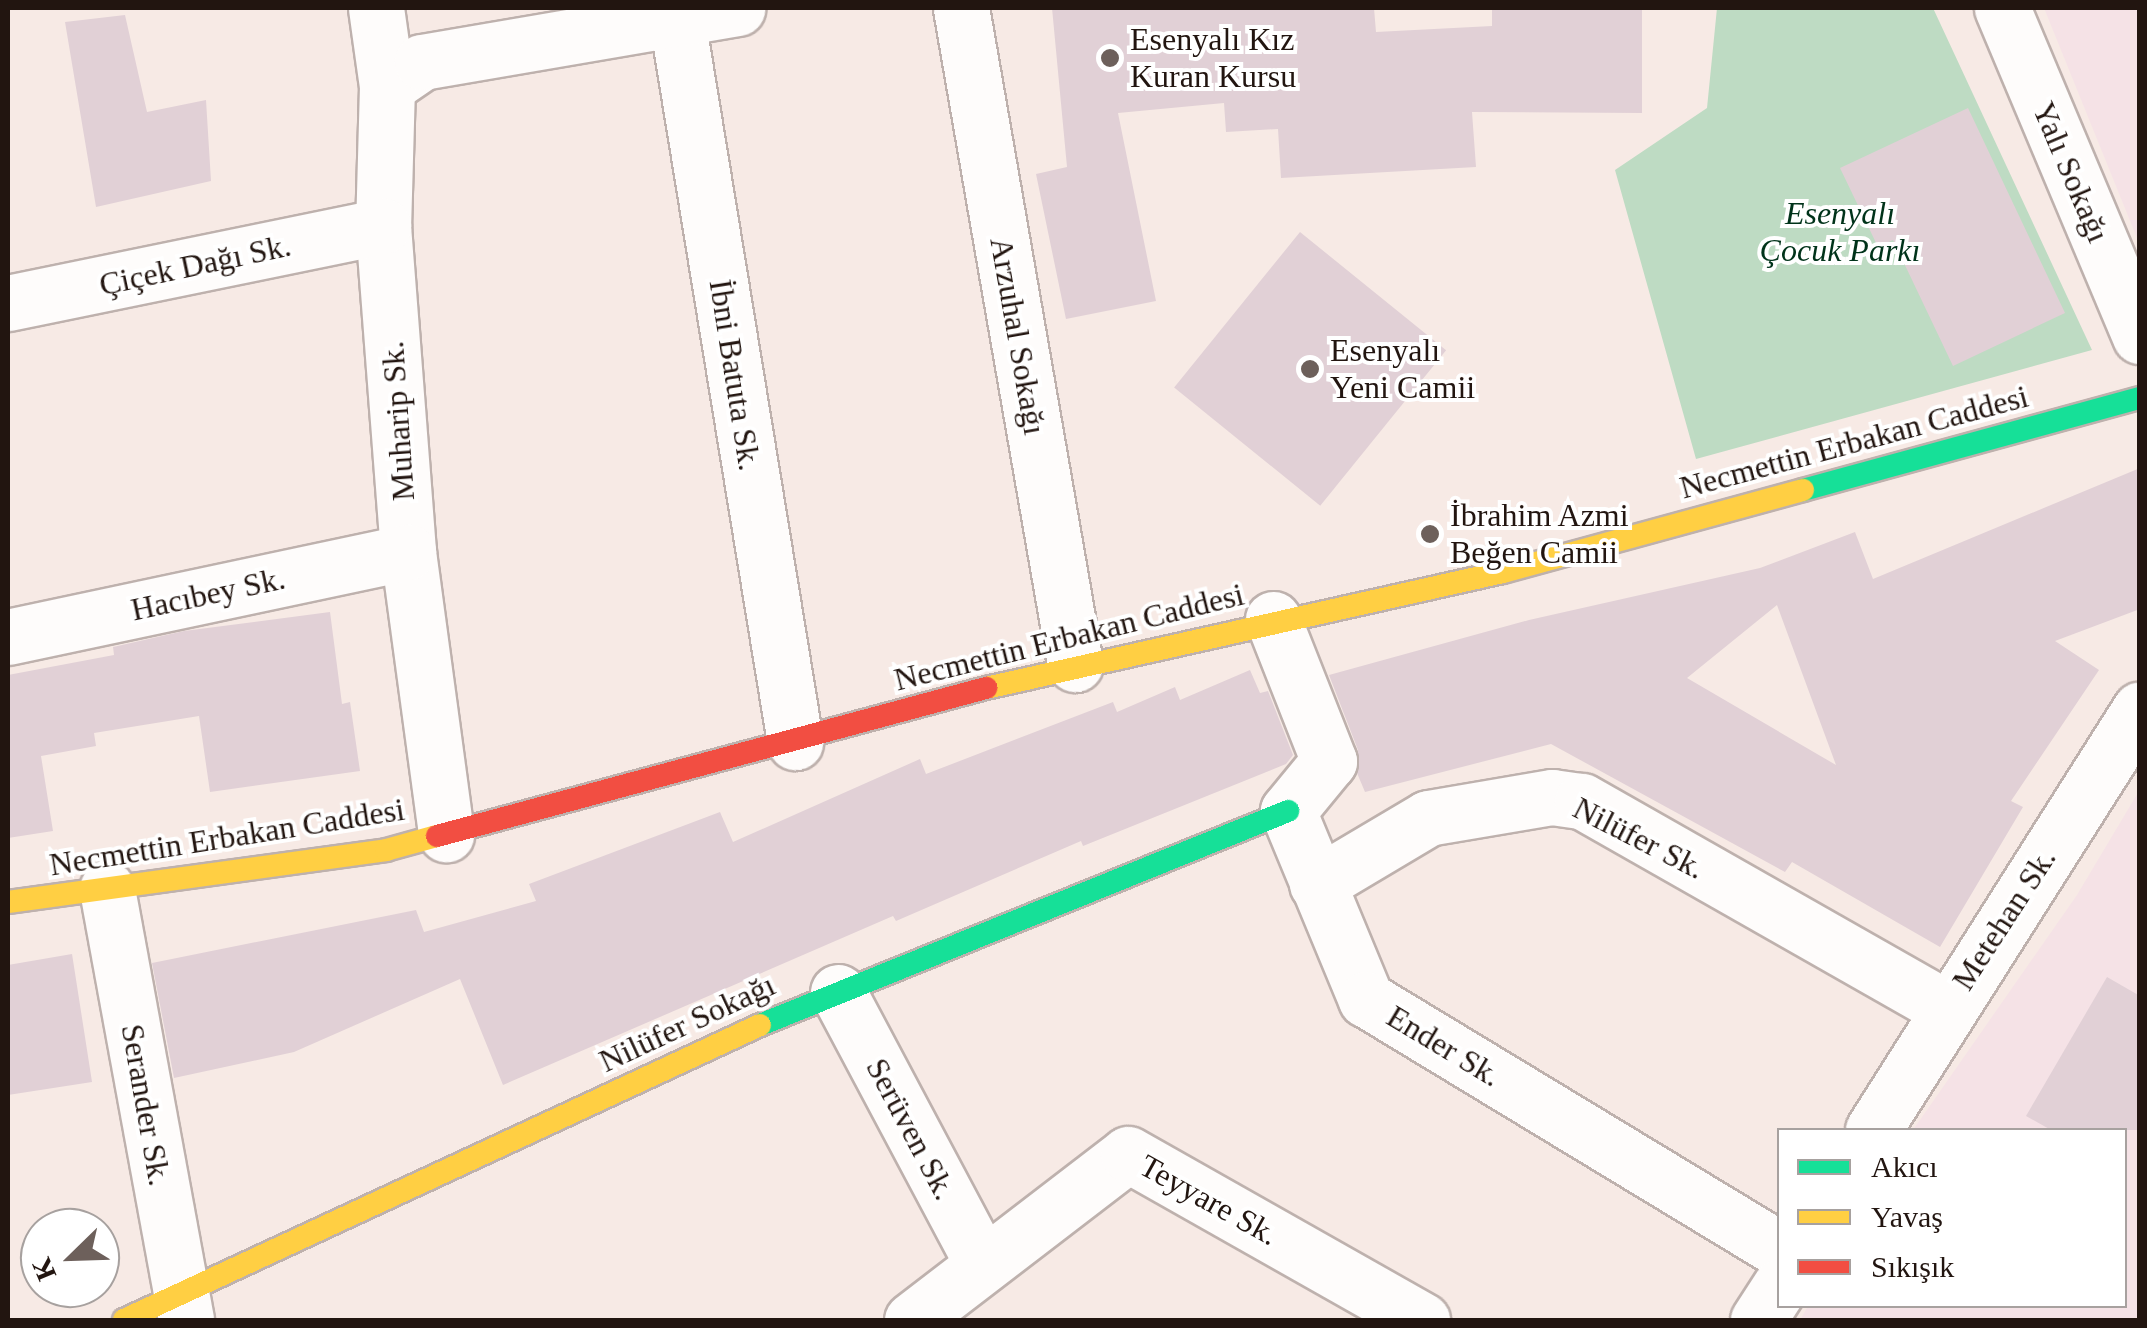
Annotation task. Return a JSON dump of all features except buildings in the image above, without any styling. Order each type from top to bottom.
[{"type":"main road","name":"Necmettin Erbakan Caddesi","points":[[8,902],[386,850],[1074,664],[1503,572],[2140,398]]},
{"type":"main road","name":"Nilüfer Sokağı","points":[[124,1320],[183,1307],[838,992],[1288,811]]},
{"type":"street","name":"Muharip Sk.","points":[[376,8],[387,86],[382,226],[408,552],[446,834]]},
{"type":"street","points":[[387,86],[422,62],[675,12],[737,8]]},
{"type":"street","name":"Arzuhal Sokağı","points":[[962,8],[1074,664]]},
{"type":"street","name":"Yalı Sokağı","points":[[2002,8],[2140,336]]},
{"type":"street","name":"İbni Batuta Sk.","points":[[675,12],[795,742]]},
{"type":"street","name":"Çiçek Dağı Sk.","points":[[8,303],[382,226]]},
{"type":"street","name":"Hacıbey Sk.","points":[[8,637],[408,552]]},
{"type":"street","points":[[1273,619],[1330,761],[1288,811]]},
{"type":"street","name":"Metehan Sk.","points":[[1874,1128],[1946,1008],[2140,710]]},
{"type":"street","name":"Nilüfer Sk.","points":[[1317,884],[1428,818],[1552,797],[1582,801],[1946,1008]]},
{"type":"street","name":"Ender Sk.","points":[[1288,811],[1366,999],[1777,1248]]},
{"type":"street","name":"Serander Sk.","points":[[107,888],[183,1307]]},
{"type":"street","name":"Serüven Sk.","points":[[838,992],[983,1266]]},
{"type":"street","name":"Teyyare Sk.","points":[[912,1320],[1128,1154],[1422,1320]]},
{"type":"street","points":[[1758,1320],[1777,1291]]},
{"type":"shaded area","points":[[2044,8],[2139,8],[2139,243]]},
{"type":"shaded area","points":[[2139,791],[2139,1320],[1800,1320],[1807,1308],[2127,1308],[2127,1128],[1914,1128],[2077,895]]},
{"type":"green space","name":"Esenyalı Çocuk Parkı","points":[[1717,8],[1933,8],[2092,350],[1696,459],[1615,170],[1707,108]]},
{"type":"traffic: fast","points":[[1803,490],[2140,398]]},
{"type":"traffic: fast","points":[[760,1025],[1288,811]]},
{"type":"traffic: slow","points":[[986,688],[1503,572],[1803,490]]},
{"type":"traffic: slow","points":[[8,902],[386,850],[437,836]]},
{"type":"traffic: slow","points":[[124,1320],[760,1025]]},
{"type":"traffic: jam","points":[[437,836],[986,688]]},
{"type":"place","name":"Esenyalı Kız Kuran Kursu","points":[[1110,58]]},
{"type":"place","name":"Esenyalı Yeni Camii","points":[[1310,369]]},
{"type":"place","name":"İbrahim Azmi Beğen Camii","points":[[1430,534]]}]
